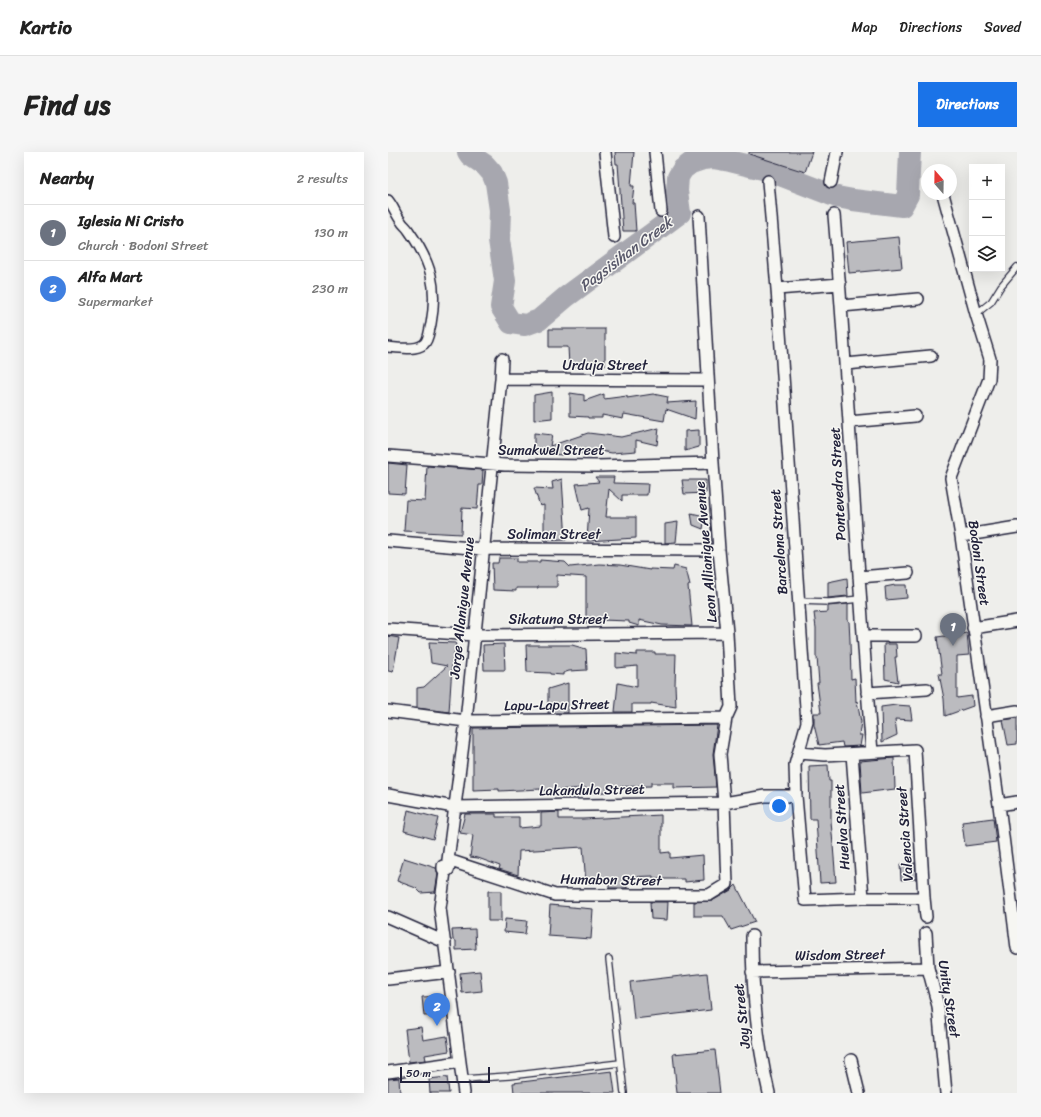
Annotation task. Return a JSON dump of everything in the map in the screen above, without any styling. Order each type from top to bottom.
[{"type":"street","points":[[605,152],[614,237]]},
{"type":"street","points":[[655,152],[662,211]]},
{"type":"street","points":[[831,182],[837,152]]},
{"type":"street","name":"Barcelona Street","points":[[768,181],[777,289],[807,722],[795,765],[796,796],[805,900],[863,898]]},
{"type":"street","points":[[388,200],[401,222],[409,230],[425,258],[432,277],[434,290],[432,315],[427,341],[418,347],[388,347]]},
{"type":"street","name":"Bodoni Street","points":[[945,200],[990,359],[989,379],[951,478],[961,536],[973,628],[1013,892],[1017,948]]},
{"type":"street","name":"Pontevedra Street","points":[[834,214],[842,306],[860,599],[872,752]]},
{"type":"street","name":"Leon Allianigue Avenue","points":[[699,216],[713,463],[727,633],[731,707],[726,718],[720,754],[724,803],[727,884]]},
{"type":"street","points":[[777,289],[840,284]]},
{"type":"street","points":[[842,306],[918,299]]},
{"type":"street","points":[[846,364],[931,356]]},
{"type":"street","name":"Jorge Allanigue Avenue","points":[[464,1093],[440,908],[466,721],[502,359]]},
{"type":"street","name":"Urduja Street","points":[[501,379],[708,380]]},
{"type":"street","points":[[849,422],[915,416]]},
{"type":"street","name":"Sumakwel Street","points":[[388,456],[492,465],[597,466],[713,463]]},
{"type":"street","points":[[961,536],[1017,527]]},
{"type":"street","name":"Soliman Street","points":[[388,542],[483,549],[719,550]]},
{"type":"street","points":[[859,577],[908,573]]},
{"type":"street","points":[[973,628],[1017,621]]},
{"type":"street","name":"Sikatuna Street","points":[[388,629],[474,635],[727,633]]},
{"type":"street","points":[[863,636],[916,636]]},
{"type":"street","points":[[867,693],[927,689]]},
{"type":"street","name":"Lapu-Lapu Street","points":[[388,711],[466,721],[726,718]]},
{"type":"street","points":[[986,716],[1017,711]]},
{"type":"street","name":"Valencia Street","points":[[872,752],[915,750],[926,917]]},
{"type":"street","points":[[799,753],[825,755],[872,752]]},
{"type":"street","name":"Huelva Street","points":[[852,754],[863,898]]},
{"type":"street","name":"Lakandula Street","points":[[388,795],[454,807],[724,803],[765,796],[796,796]]},
{"type":"street","points":[[999,805],[1017,802]]},
{"type":"street","name":"Humabon Street","points":[[446,866],[555,895],[710,895],[727,884]]},
{"type":"street","points":[[863,898],[924,898]]},
{"type":"street","points":[[388,917],[445,942]]},
{"type":"street","name":"Unity Street","points":[[926,933],[928,968],[938,1006],[946,1093]]},
{"type":"street","name":"Joy Street","points":[[752,936],[752,972],[762,1064],[769,1093]]},
{"type":"street","name":"Wisdom Street","points":[[752,972],[928,968]]},
{"type":"street","points":[[388,979],[449,972]]},
{"type":"street","points":[[851,1060],[859,1093]]},
{"type":"street","points":[[388,1072],[460,1062]]},
{"type":"lane","points":[[976,314],[991,302],[1001,286],[1017,267]]},
{"type":"lane","points":[[798,601],[829,602],[860,599]]},
{"type":"lane","points":[[609,959],[624,1093]]},
{"type":"lane","points":[[463,1080],[620,1063]]},
{"type":"building","points":[[615,152],[634,152],[631,186],[634,186],[632,203],[634,203],[636,231],[623,231],[618,164],[616,164]]},
{"type":"building","points":[[749,152],[812,152],[805,172],[749,154]]},
{"type":"building","points":[[899,237],[902,268],[849,273],[846,242]]},
{"type":"building","points":[[549,329],[605,329],[605,366],[569,366],[568,347],[549,347]]},
{"type":"building","points":[[552,392],[552,418],[534,420],[534,395]]},
{"type":"building","points":[[570,393],[584,395],[584,401],[604,394],[604,399],[627,396],[627,398],[653,394],[668,397],[667,403],[696,401],[695,419],[666,409],[664,421],[624,414],[623,419],[602,415],[602,418],[570,416]]},
{"type":"building","points":[[659,428],[657,445],[636,440],[636,451],[612,453],[593,450],[592,455],[570,452],[562,453],[562,455],[530,452],[534,451],[534,433],[552,435],[550,446],[588,433],[621,437]]},
{"type":"building","points":[[699,430],[699,447],[685,451],[685,431]]},
{"type":"building","points":[[388,463],[407,465],[405,494],[388,493]]},
{"type":"building","points":[[427,466],[483,470],[482,485],[479,485],[477,509],[462,508],[461,534],[404,531],[406,500],[425,501]]},
{"type":"building","points":[[595,477],[614,477],[613,483],[648,484],[647,495],[622,495],[622,501],[609,489],[606,517],[636,517],[636,538],[587,541],[589,508],[582,510],[576,484],[599,482]]},
{"type":"building","points":[[562,479],[566,540],[544,541],[544,505],[540,506],[534,488],[553,489],[552,482]]},
{"type":"building","points":[[682,480],[706,480],[706,493],[684,494]]},
{"type":"building","points":[[691,513],[705,516],[703,529],[693,525]]},
{"type":"building","points":[[678,522],[676,542],[665,543],[665,524]]},
{"type":"building","points":[[499,558],[517,558],[517,562],[540,562],[540,560],[565,562],[570,567],[599,564],[620,565],[650,570],[673,570],[674,566],[686,569],[690,585],[688,586],[692,626],[662,625],[639,620],[639,626],[629,623],[629,621],[601,620],[601,624],[586,623],[586,577],[557,575],[557,587],[516,588],[516,591],[493,590],[492,563],[498,563]]},
{"type":"building","points":[[847,578],[848,596],[828,598],[828,582]]},
{"type":"building","points":[[906,585],[907,598],[886,600],[885,587]]},
{"type":"building","points":[[848,604],[851,679],[855,678],[856,702],[857,701],[861,722],[859,735],[862,735],[860,746],[843,747],[842,742],[819,745],[814,725],[814,713],[821,713],[817,683],[819,683],[814,613],[828,612],[828,606]]},
{"type":"building","points":[[967,633],[969,655],[957,656],[957,698],[972,696],[973,706],[945,716],[944,699],[939,674],[942,674],[937,637]]},
{"type":"building","points":[[388,636],[399,638],[393,672],[388,671]]},
{"type":"building","points":[[429,642],[456,643],[452,666],[449,712],[417,708],[417,688],[424,687],[447,666],[431,663]]},
{"type":"building","points":[[504,644],[505,670],[484,670],[483,645]]},
{"type":"building","points":[[884,644],[896,644],[897,657],[895,657],[898,682],[885,679]]},
{"type":"building","points":[[526,645],[572,645],[586,649],[587,670],[569,671],[563,673],[563,675],[527,672]]},
{"type":"building","points":[[637,652],[676,654],[676,707],[651,703],[632,704],[632,712],[615,712],[618,683],[637,687],[637,666],[616,668],[616,653],[637,655]]},
{"type":"building","points":[[568,683],[568,713],[548,713],[548,689]]},
{"type":"building","points":[[896,705],[910,706],[912,720],[895,719],[897,735],[882,742],[881,707]]},
{"type":"building","points":[[1017,718],[1017,744],[1008,745],[1003,720]]},
{"type":"building","points":[[717,725],[713,754],[716,787],[674,788],[674,783],[651,783],[651,786],[607,787],[607,792],[586,793],[586,788],[541,791],[541,789],[499,791],[499,789],[473,790],[473,728]]},
{"type":"building","points":[[894,758],[895,789],[862,793],[860,761]]},
{"type":"building","points":[[828,765],[829,781],[831,781],[831,821],[836,882],[820,883],[816,819],[810,819],[809,766]]},
{"type":"building","points":[[408,810],[438,818],[433,839],[404,831]]},
{"type":"building","points":[[559,812],[559,819],[661,815],[661,853],[670,852],[670,858],[703,855],[704,880],[685,882],[685,879],[653,879],[653,876],[627,877],[627,888],[609,888],[609,882],[586,883],[583,847],[519,851],[518,875],[499,869],[500,866],[478,858],[470,857],[473,835],[460,833],[465,814],[496,814],[496,817],[519,817],[519,828],[541,826],[541,813]]},
{"type":"building","points":[[993,818],[996,842],[965,846],[962,822]]},
{"type":"building","points":[[404,858],[436,868],[438,874],[435,892],[421,893],[416,888],[397,881]]},
{"type":"building","points":[[915,863],[916,879],[901,880],[900,864]]},
{"type":"building","points":[[736,885],[755,922],[731,930],[723,916],[694,916],[694,902],[712,901],[731,890]]},
{"type":"building","points":[[488,891],[501,891],[501,921],[488,921]]},
{"type":"building","points":[[650,902],[668,902],[667,920],[651,919]]},
{"type":"building","points":[[550,905],[593,909],[591,939],[548,936]]},
{"type":"building","points":[[505,919],[527,921],[525,934],[504,932]]},
{"type":"building","points":[[475,929],[476,949],[456,950],[456,941],[453,940],[452,930]]},
{"type":"building","points":[[480,971],[482,991],[462,993],[460,973]]},
{"type":"building","points":[[707,973],[711,1010],[634,1019],[630,982]]},
{"type":"building","points":[[442,996],[444,1015],[424,1016],[422,997]]},
{"type":"building","points":[[421,1027],[423,1040],[447,1036],[449,1051],[425,1055],[426,1060],[409,1062],[405,1029]]},
{"type":"building","points":[[715,1050],[720,1093],[677,1093],[673,1054]]},
{"type":"building","points":[[612,1071],[615,1093],[514,1093],[513,1083]]},
{"type":"building","points":[[447,1077],[449,1093],[430,1093],[429,1079]]},
{"type":"building","points":[[399,1078],[400,1093],[388,1093],[388,1079]]},
{"type":"waterway","name":"Pagsisihan Creek","points":[[468,152],[485,165],[492,173],[496,183],[500,210],[499,240],[505,281],[501,307],[511,323],[525,325],[539,320],[566,297],[680,213],[677,191],[678,177],[683,169],[691,163],[703,159],[713,158],[730,161],[767,170],[837,197],[902,206],[908,195],[910,152]]},
{"type":"place","name":"Iglesia Ni Cristo","points":[[953,646]]},
{"type":"place","name":"Alfa Mart","points":[[437,1026]]}]
